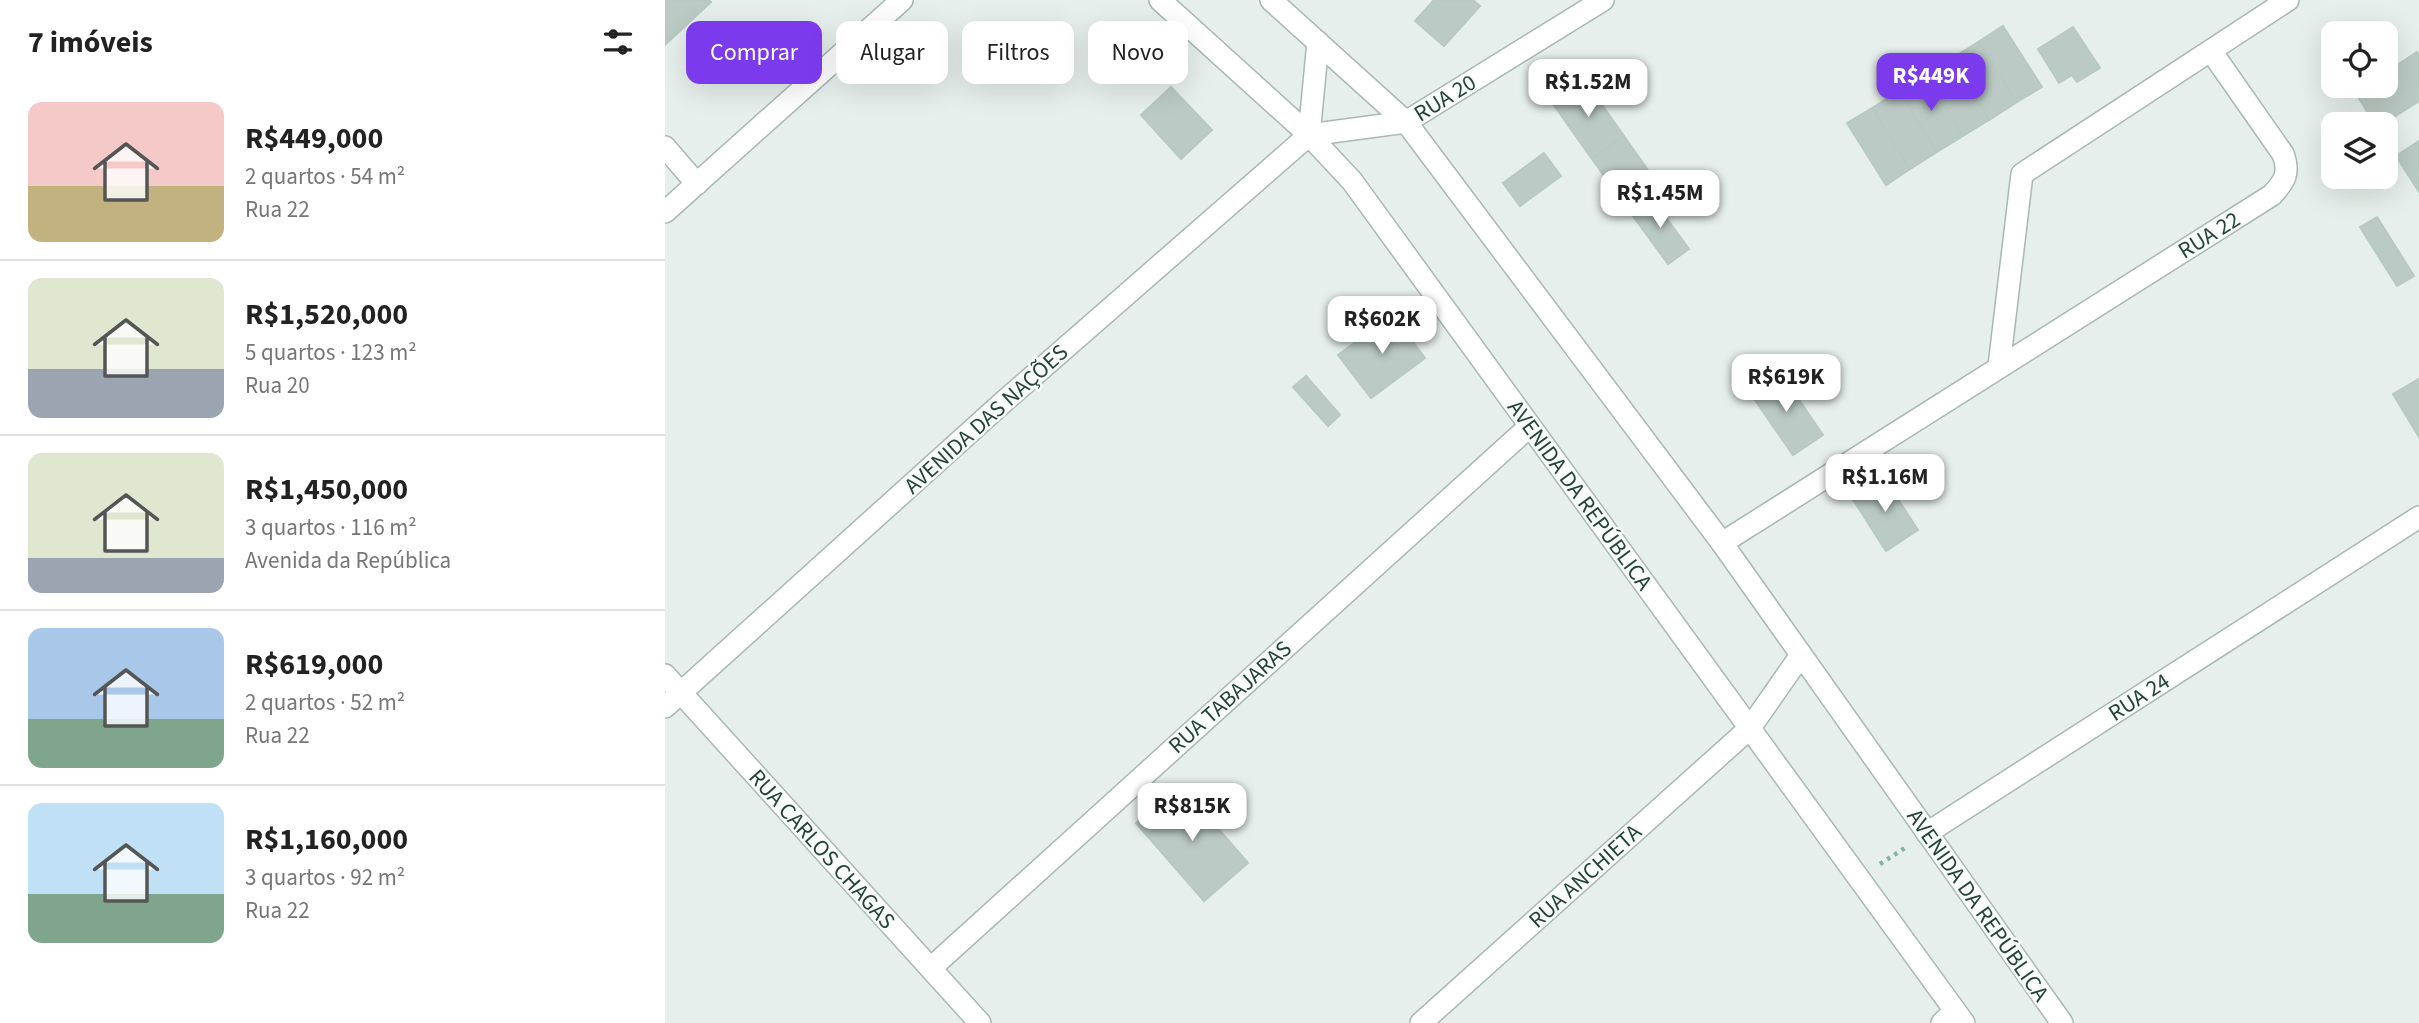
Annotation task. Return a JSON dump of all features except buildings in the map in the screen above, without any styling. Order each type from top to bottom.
[{"type":"street","points":[[665,212],[902,0]]},
{"type":"street","name":"AVENIDA DA REPÚBLICA","points":[[1160,0],[1310,135],[1352,181],[1858,878],[1954,1019]]},
{"type":"street","name":"AVENIDA DA REPÚBLICA","points":[[1272,0],[1406,122],[1722,543],[2062,1023]]},
{"type":"street","name":"RUA 20","points":[[1310,135],[1406,122],[1603,0]]},
{"type":"street","points":[[1999,366],[2022,174],[2288,0]]},
{"type":"street","points":[[1310,135],[1318,42]]},
{"type":"street","name":"RUA 22","points":[[1722,543],[2272,195],[2284,182],[2288,168],[2283,154],[2211,51]]},
{"type":"street","name":"AVENIDA DAS NAÇÕES","points":[[673,700],[1000,405],[1310,135]]},
{"type":"street","points":[[665,147],[697,184]]},
{"type":"street","name":"RUA TABAJARAS","points":[[930,968],[1530,426]]},
{"type":"street","name":"RUA 24","points":[[1927,833],[2419,517]]},
{"type":"street","name":"RUA ANCHIETA","points":[[1421,1023],[1750,728],[1801,655]]},
{"type":"street","name":"RUA CARLOS CHAGAS","points":[[665,675],[673,700],[980,1023]]},
{"type":"path","points":[[1858,878],[1927,833]]}]
